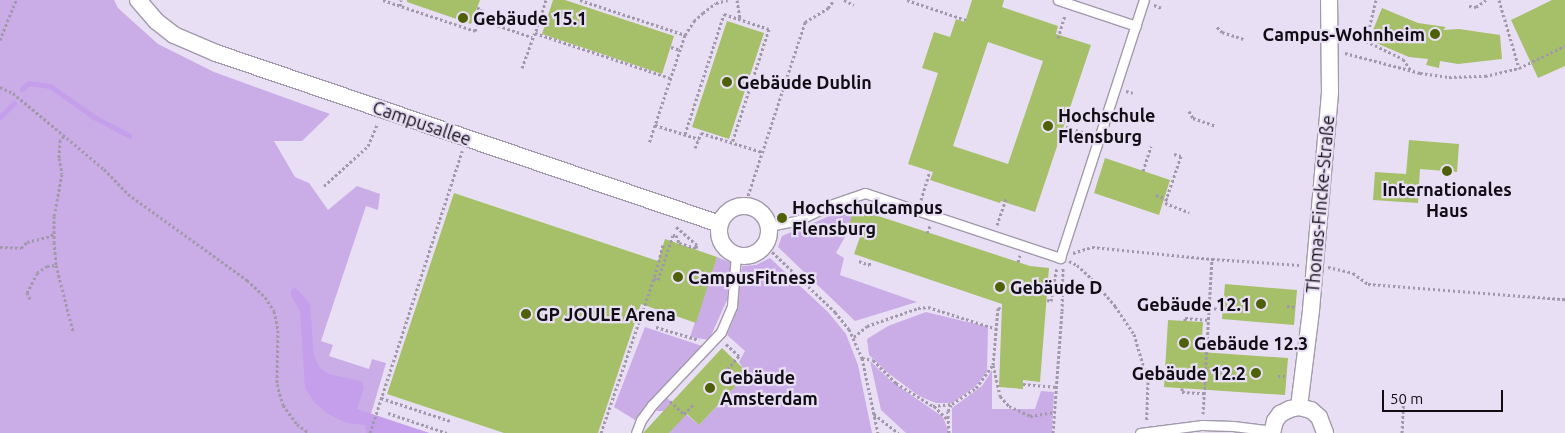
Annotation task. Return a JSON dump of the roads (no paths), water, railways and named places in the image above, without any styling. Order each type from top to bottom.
[{"type":"street","name":"Campusallee","points":[[138,0],[156,21],[174,35],[216,53],[720,224]]},
{"type":"street","name":"Thomas-Fincke-Straße","points":[[1299,407],[1315,267],[1330,92],[1329,0]]},
{"type":"street","points":[[745,206],[758,210],[769,226],[769,236],[765,245],[752,254],[736,254],[726,249],[722,242],[720,224],[728,211],[745,206]]},
{"type":"street","points":[[1272,432],[1280,414],[1290,408],[1299,407],[1310,410],[1319,417],[1325,433]]},
{"type":"lane","points":[[1058,0],[1136,26]]},
{"type":"lane","points":[[769,226],[799,220],[865,193],[1060,258],[1144,0]]},
{"type":"lane","points":[[636,433],[641,420],[663,394],[715,340],[728,318],[732,306],[736,254]]},
{"type":"lane","points":[[1144,432],[1202,425],[1233,426],[1272,432]]},
{"type":"waterway","points":[[22,89],[29,83],[50,86],[94,117],[129,136]]},
{"type":"waterway","points":[[0,117],[14,103]]},
{"type":"place","name":"Gebäude 15.1","points":[[463,18]]},
{"type":"place","name":"Campus-Wohnheim","points":[[1435,34]]},
{"type":"place","name":"Gebäude Dublin","points":[[727,82]]},
{"type":"place","name":"Hochschule Flensburg","points":[[1048,126]]},
{"type":"place","name":"Internationales Haus","points":[[1447,171]]},
{"type":"place","name":"Hochschulcampus Flensburg","points":[[782,218]]},
{"type":"place","name":"CampusFitness","points":[[678,277]]},
{"type":"place","name":"Gebäude D","points":[[1000,287]]},
{"type":"place","name":"Gebäude 12.1","points":[[1261,304]]},
{"type":"place","name":"GP JOULE Arena","points":[[526,314]]},
{"type":"place","name":"Gebäude 12.3","points":[[1184,343]]},
{"type":"place","name":"Gebäude 12.2","points":[[1256,373]]},
{"type":"place","name":"Gebäude Amsterdam","points":[[710,388]]}]
